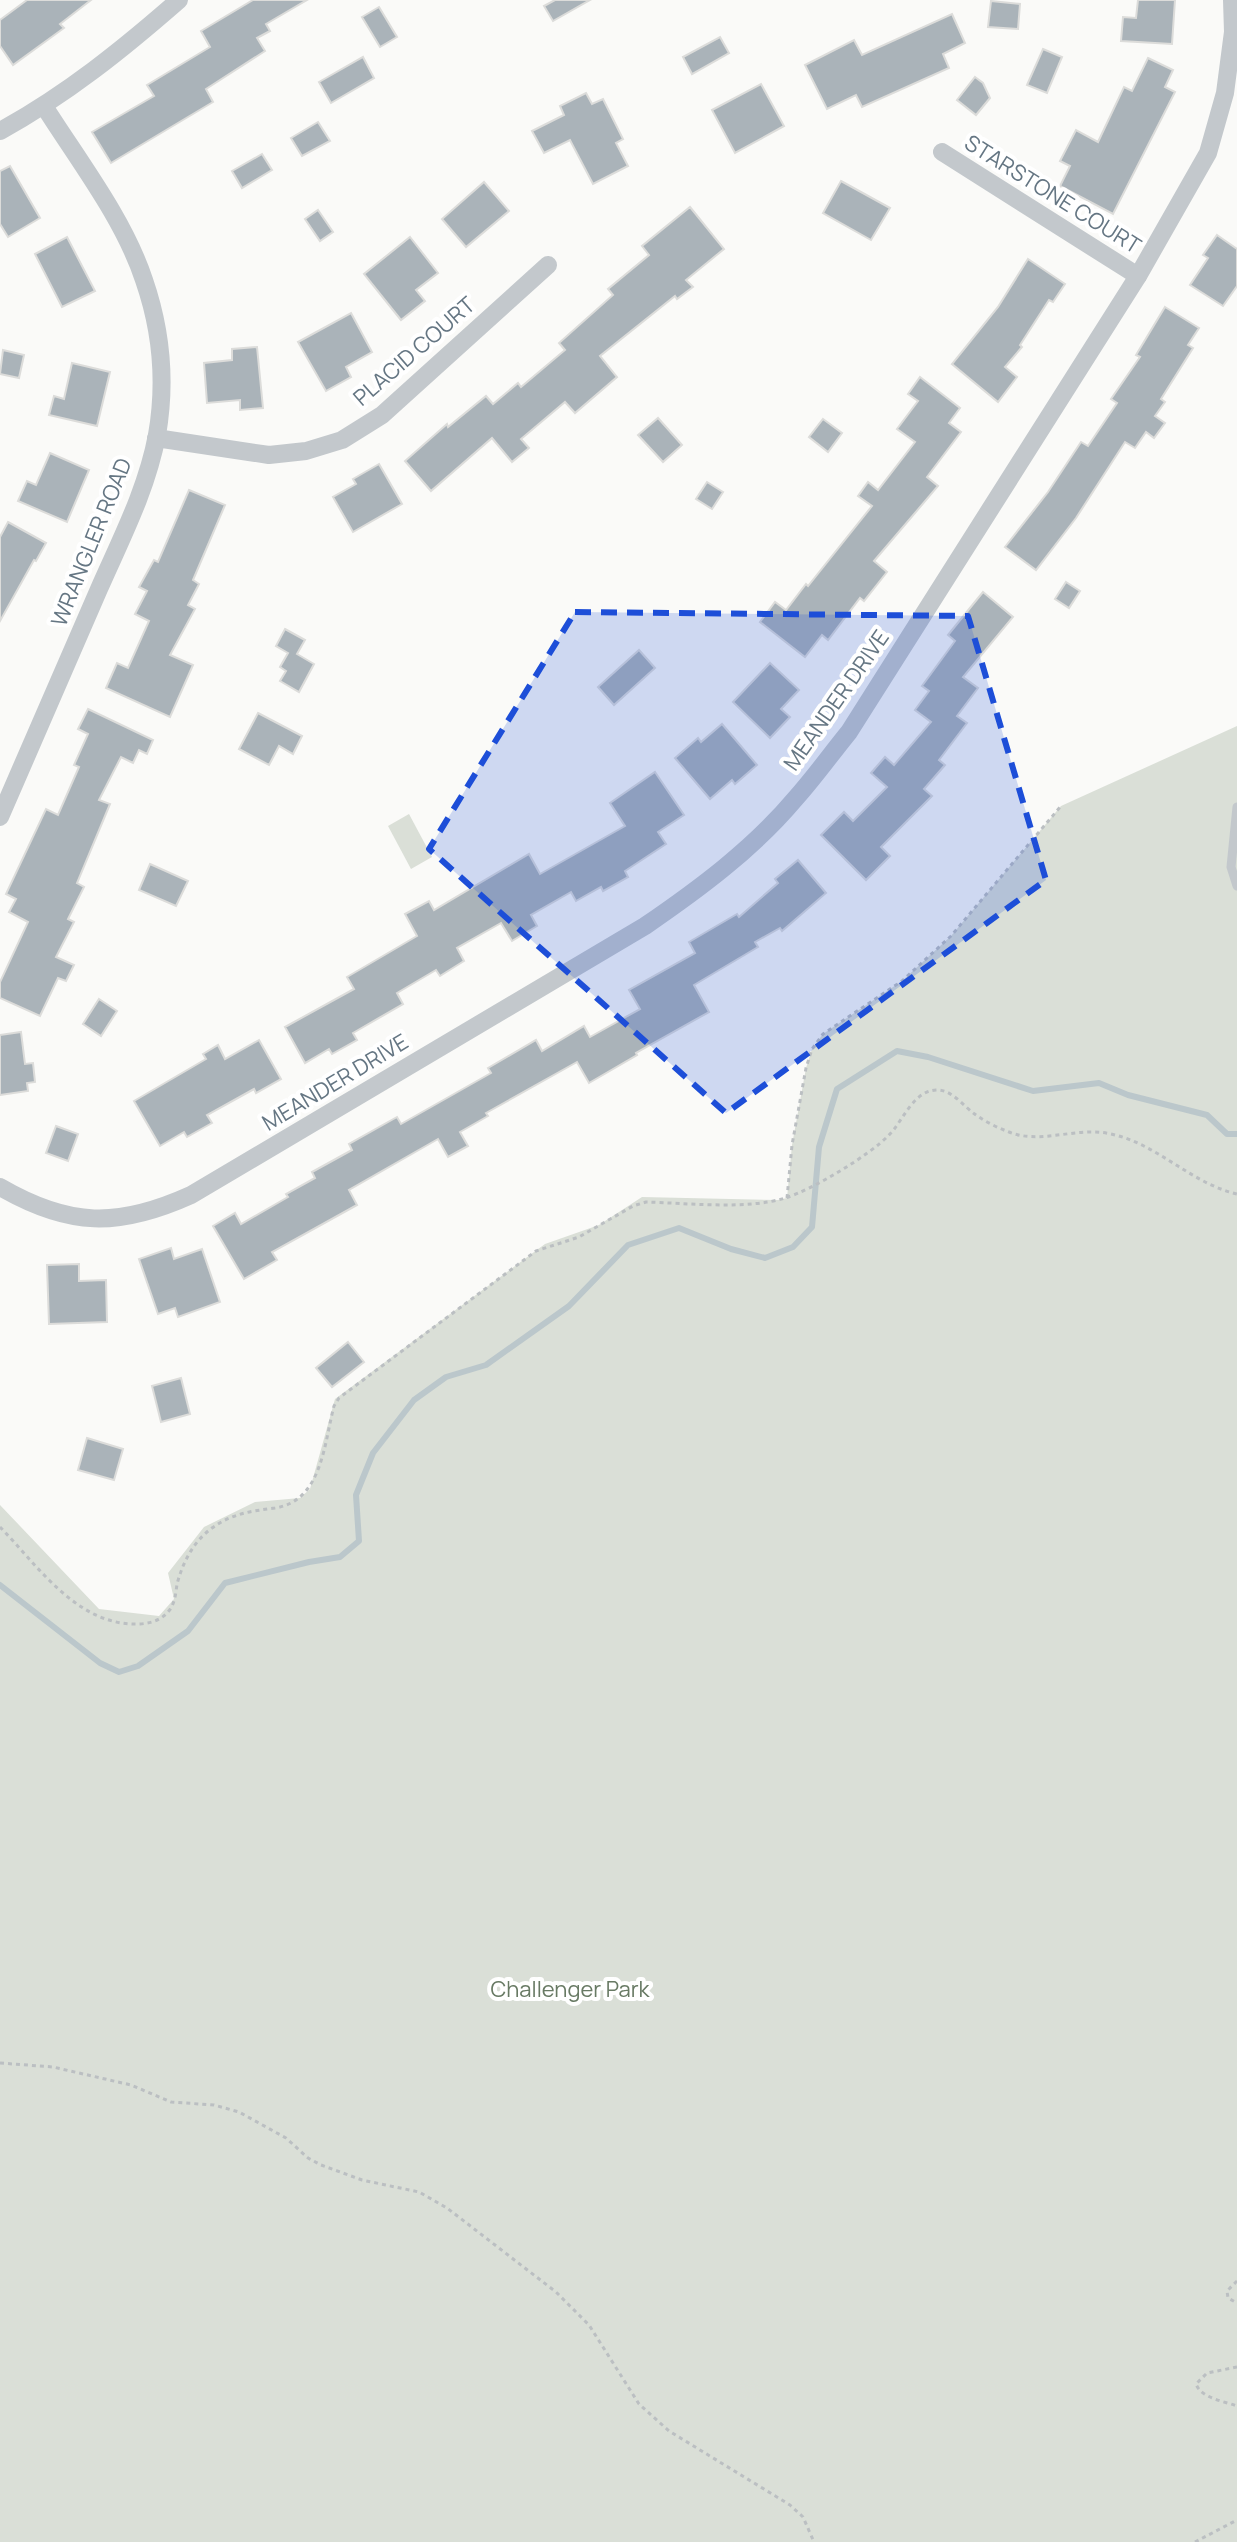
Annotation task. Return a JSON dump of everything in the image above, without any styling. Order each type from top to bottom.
[{"type":"street","points":[[0,131],[44,106],[117,54],[179,0]]},
{"type":"street","name":"MEANDER DRIVE","points":[[0,1187],[30,1205],[62,1214],[111,1219],[162,1208],[191,1195],[645,926],[738,856],[794,801],[849,732],[1138,276],[1208,153],[1225,93],[1235,33],[1232,0]]},
{"type":"street","name":"WRANGLER ROAD","points":[[0,817],[138,499],[156,438],[161,400],[161,359],[155,317],[144,277],[120,227],[44,106]]},
{"type":"street","name":"STARSTONE COURT","points":[[942,152],[1138,276]]},
{"type":"street","name":"PLACID COURT","points":[[156,438],[269,455],[306,451],[342,440],[382,415],[548,265]]},
{"type":"lane","points":[[1237,807],[1231,867],[1237,886]]},
{"type":"path","points":[[787,1198],[792,1145],[812,1049],[823,1034],[902,981],[951,936],[1061,806]]},
{"type":"path","points":[[0,1527],[88,1614],[119,1624],[160,1620],[172,1606],[179,1578],[198,1540],[226,1520],[250,1510],[289,1505],[310,1489],[339,1398],[536,1251],[579,1237],[633,1206],[646,1202],[763,1204],[787,1198],[873,1149],[889,1135],[918,1098],[934,1090],[943,1090],[977,1116],[1026,1137],[1079,1132],[1110,1133],[1137,1142],[1209,1185],[1237,1194]]},
{"type":"path","points":[[0,2063],[53,2067],[131,2085],[171,2102],[214,2105],[239,2112],[286,2138],[321,2165],[362,2180],[419,2192],[447,2208],[540,2278],[589,2325],[623,2382],[653,2418],[790,2505],[803,2517],[814,2542]]},
{"type":"path","points":[[1237,2281],[1227,2291],[1228,2298],[1237,2303]]},
{"type":"path","points":[[1237,2367],[1207,2373],[1196,2384],[1204,2394],[1237,2406]]},
{"type":"path","points":[[1195,2542],[1237,2520]]},
{"type":"highlighted area","points":[[575,612],[968,616],[1046,880],[726,1113],[429,849]]},
{"type":"green space","name":"Challenger Park","points":[[1237,726],[1237,2542],[0,2542],[0,1505],[99,1609],[159,1616],[174,1599],[168,1573],[204,1527],[255,1502],[300,1498],[310,1489],[335,1399],[545,1244],[599,1225],[642,1197],[787,1198],[792,1145],[806,1068],[812,1049],[823,1034],[902,981],[951,936],[1061,806]]},
{"type":"green space","points":[[409,814],[432,857],[411,869],[388,826]]},
{"type":"building","points":[[27,0],[91,0],[60,24],[64,28],[13,65],[0,46],[0,20]]},
{"type":"building","points":[[253,0],[307,0],[266,24],[270,31],[257,38],[265,51],[206,89],[213,102],[111,163],[92,132],[154,96],[147,85],[210,47],[201,31]]},
{"type":"building","points":[[555,0],[590,0],[553,21],[544,6]]},
{"type":"building","points":[[1138,0],[1175,0],[1172,44],[1121,41],[1123,17],[1136,18]]},
{"type":"building","points":[[991,1],[1020,4],[1018,29],[988,27]]},
{"type":"building","points":[[379,7],[397,37],[380,47],[362,17]]},
{"type":"building","points":[[952,14],[965,43],[943,54],[949,68],[862,107],[856,95],[827,109],[805,65],[854,40],[862,55]]},
{"type":"building","points":[[720,37],[729,53],[692,74],[683,57]]},
{"type":"building","points":[[1043,49],[1062,57],[1047,93],[1027,85]]},
{"type":"building","points":[[363,57],[374,78],[331,103],[319,82]]},
{"type":"building","points":[[1148,58],[1173,70],[1165,87],[1175,92],[1113,214],[1060,186],[1070,166],[1060,161],[1076,130],[1098,142],[1124,87],[1132,91]]},
{"type":"building","points":[[975,77],[983,83],[990,98],[976,115],[957,100]]},
{"type":"building","points":[[761,84],[784,126],[735,153],[712,110]]},
{"type":"building","points":[[586,93],[592,104],[603,99],[623,139],[616,143],[628,166],[593,184],[570,140],[544,153],[532,131],[564,115],[560,106]]},
{"type":"building","points":[[318,122],[330,141],[302,156],[291,138]]},
{"type":"building","points":[[262,154],[272,170],[242,188],[232,171]]},
{"type":"building","points":[[10,166],[40,218],[8,237],[0,224],[0,171]]},
{"type":"building","points":[[841,181],[890,208],[871,240],[823,213]]},
{"type":"building","points":[[484,182],[509,211],[466,247],[442,219]]},
{"type":"building","points":[[690,207],[724,249],[686,280],[693,287],[677,299],[675,296],[600,356],[617,377],[575,413],[565,402],[521,439],[529,448],[512,462],[492,438],[431,491],[405,461],[447,424],[448,427],[486,396],[493,404],[518,383],[521,387],[565,350],[559,343],[613,295],[608,289],[649,255],[642,246]]},
{"type":"building","points":[[318,210],[333,232],[320,241],[305,219]]},
{"type":"building","points":[[1217,235],[1237,249],[1237,286],[1223,306],[1190,285],[1208,258],[1203,255]]},
{"type":"building","points":[[67,237],[95,291],[62,307],[35,254]]},
{"type":"building","points":[[410,237],[438,273],[416,290],[425,301],[401,320],[364,274]]},
{"type":"building","points":[[1028,259],[1065,284],[1053,302],[1049,300],[1020,345],[1022,347],[1005,367],[1017,377],[998,402],[952,364],[998,307]]},
{"type":"building","points":[[1165,307],[1199,328],[1188,345],[1193,348],[1161,399],[1165,402],[1155,416],[1165,423],[1154,438],[1146,432],[1135,448],[1125,442],[1076,518],[1036,570],[1005,547],[1048,492],[1081,442],[1088,446],[1117,403],[1111,399],[1140,357],[1136,355]]},
{"type":"building","points":[[351,313],[372,352],[346,367],[351,377],[326,391],[298,342]]},
{"type":"building","points":[[257,347],[263,408],[240,410],[240,400],[207,403],[204,363],[232,360],[232,349]]},
{"type":"building","points":[[3,350],[24,355],[19,378],[0,374]]},
{"type":"building","points":[[72,363],[110,372],[97,426],[49,415],[54,396],[64,399]]},
{"type":"building","points":[[920,377],[960,408],[949,423],[961,432],[927,477],[938,486],[874,561],[887,572],[864,601],[860,598],[828,640],[822,635],[805,657],[760,622],[775,602],[786,610],[806,584],[808,586],[872,506],[858,496],[868,482],[878,490],[915,442],[897,429],[918,401],[908,394]]},
{"type":"building","points":[[658,418],[682,445],[663,462],[638,435]]},
{"type":"building","points":[[823,419],[842,433],[828,452],[809,437]]},
{"type":"building","points":[[50,453],[89,470],[67,522],[18,501],[27,481],[36,485]]},
{"type":"building","points":[[379,464],[402,504],[353,532],[333,497],[356,484],[353,479]]},
{"type":"building","points":[[707,482],[723,492],[712,509],[696,499]]},
{"type":"building","points":[[189,490],[225,505],[193,580],[199,584],[188,605],[195,609],[170,655],[193,665],[170,717],[106,688],[117,663],[128,668],[149,621],[135,614],[147,591],[139,587],[154,560],[158,562]]},
{"type":"building","points":[[8,522],[46,543],[0,621],[0,537]]},
{"type":"building","points":[[1066,582],[1080,591],[1069,608],[1055,599]]},
{"type":"building","points":[[983,592],[1013,617],[963,677],[978,688],[957,716],[967,723],[939,760],[945,765],[924,789],[932,796],[881,847],[890,856],[866,880],[821,835],[844,812],[853,821],[887,787],[871,773],[885,757],[894,765],[931,722],[915,710],[929,691],[922,686],[955,641],[948,635]]},
{"type":"building","points":[[285,629],[305,640],[297,654],[314,664],[299,692],[280,681],[286,671],[280,667],[288,653],[276,646]]},
{"type":"building","points":[[639,650],[655,668],[614,705],[598,687]]},
{"type":"building","points":[[770,663],[799,690],[781,709],[790,717],[770,738],[733,702]]},
{"type":"building","points":[[88,709],[153,740],[147,754],[139,750],[133,763],[121,757],[99,800],[110,804],[77,883],[84,887],[68,919],[74,922],[56,957],[74,965],[66,981],[58,978],[40,1016],[0,998],[0,982],[28,922],[9,912],[16,899],[6,894],[46,809],[58,815],[79,767],[74,765],[88,734],[78,729]]},
{"type":"building","points":[[258,713],[302,736],[293,754],[279,746],[269,765],[239,749]]},
{"type":"building","points":[[722,724],[757,765],[735,784],[732,780],[710,799],[675,758],[698,738],[701,742]]},
{"type":"building","points":[[655,772],[684,815],[658,832],[666,844],[625,871],[628,877],[576,901],[571,892],[531,915],[537,926],[512,941],[501,923],[457,948],[464,961],[440,976],[436,970],[397,993],[403,1004],[353,1033],[357,1040],[332,1054],[329,1049],[305,1063],[285,1027],[354,989],[347,977],[417,936],[405,914],[429,901],[434,910],[529,854],[540,874],[625,826],[610,803]]},
{"type":"building","points":[[798,860],[826,893],[782,931],[780,928],[755,942],[758,947],[694,985],[709,1012],[589,1083],[577,1062],[486,1113],[488,1116],[460,1132],[468,1146],[448,1157],[438,1139],[349,1190],[357,1205],[272,1252],[277,1260],[244,1279],[213,1226],[235,1213],[241,1224],[288,1197],[286,1194],[315,1178],[312,1172],[352,1150],[349,1144],[397,1117],[401,1124],[491,1073],[488,1068],[536,1040],[542,1051],[584,1026],[590,1037],[640,1009],[629,990],[695,953],[689,942],[737,914],[739,917],[778,883],[775,879]]},
{"type":"building","points":[[150,864],[188,881],[176,906],[139,890]]},
{"type":"building","points":[[99,999],[117,1011],[101,1036],[83,1024]]},
{"type":"building","points":[[21,1032],[25,1064],[33,1063],[35,1082],[27,1083],[28,1091],[0,1095],[0,1035]]},
{"type":"building","points":[[259,1040],[281,1079],[256,1093],[254,1089],[207,1115],[212,1123],[187,1137],[184,1132],[160,1146],[134,1101],[206,1059],[203,1054],[218,1045],[225,1059]]},
{"type":"building","points":[[56,1126],[78,1134],[68,1161],[46,1153]]},
{"type":"building","points":[[171,1248],[174,1259],[202,1249],[220,1302],[178,1317],[175,1308],[158,1314],[139,1259]]},
{"type":"building","points":[[79,1264],[79,1281],[106,1280],[107,1322],[49,1324],[47,1265]]},
{"type":"building","points":[[348,1342],[364,1362],[332,1387],[316,1368]]},
{"type":"building","points":[[181,1378],[190,1414],[161,1422],[152,1386]]},
{"type":"building","points":[[87,1438],[123,1449],[114,1480],[78,1470]]},
{"type":"waterway","points":[[0,1585],[100,1663],[119,1672],[138,1666],[188,1631],[225,1583],[340,1557],[359,1541],[356,1495],[373,1453],[414,1400],[446,1377],[486,1365],[569,1306],[628,1245],[679,1228],[731,1249],[765,1258],[793,1247],[812,1227],[819,1147],[837,1089],[897,1051],[928,1057],[1033,1091],[1099,1083],[1128,1095],[1207,1115],[1227,1134],[1237,1134]]}]
